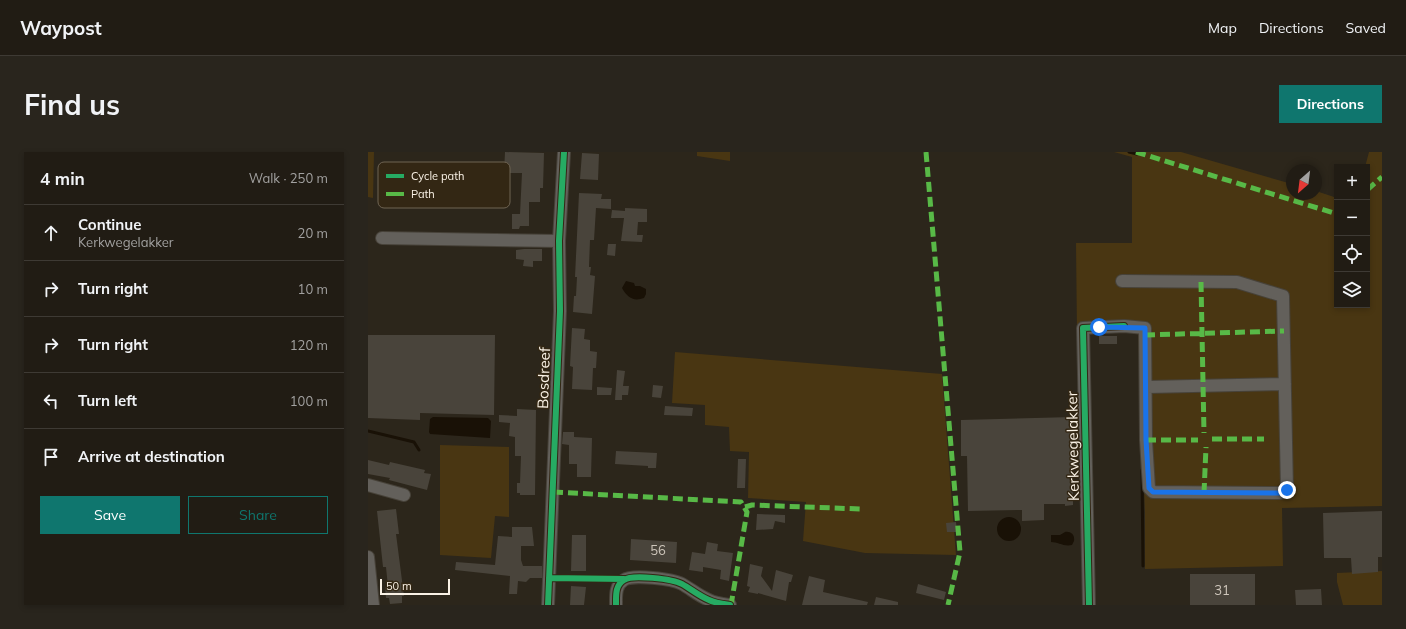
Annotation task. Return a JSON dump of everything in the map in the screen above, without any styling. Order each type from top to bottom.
[{"type":"street","name":"Bosdreef","points":[[548,605],[560,311],[559,241],[564,152]]},
{"type":"street","points":[[382,238],[559,241]]},
{"type":"street","points":[[1122,281],[1237,282],[1283,296],[1285,384],[1287,490],[1280,493],[1153,492],[1149,488],[1146,440],[1147,387],[1285,384]]},
{"type":"street","name":"Kerkwegelakker","points":[[1089,605],[1083,328],[1124,326],[1145,328],[1147,387]]},
{"type":"street","points":[[368,486],[404,495]]},
{"type":"street","points":[[368,557],[373,605]]},
{"type":"street","points":[[616,605],[616,590],[619,584],[624,579],[631,578],[662,579],[681,584],[709,601],[730,605]]},
{"type":"shaded area","points":[[368,152],[374,152],[373,198],[368,197]]},
{"type":"shaded area","points":[[697,152],[730,152],[730,161],[697,156]]},
{"type":"shaded area","points":[[1114,152],[1181,152],[1286,182],[1286,200],[1322,200],[1322,193],[1334,197],[1334,308],[1370,308],[1370,164],[1366,164],[1369,152],[1382,152],[1382,506],[1282,508],[1283,566],[1145,569],[1145,513],[1138,331],[1077,333],[1076,243],[1132,243],[1132,157]]},
{"type":"shaded area","points":[[626,281],[634,283],[635,286],[640,286],[646,289],[644,298],[634,299],[628,296],[622,288]]},
{"type":"shaded area","points":[[675,352],[942,374],[956,555],[865,553],[803,541],[806,502],[748,498],[749,452],[730,451],[729,427],[705,425],[705,405],[672,403]]},
{"type":"shaded area","points":[[433,417],[488,418],[491,421],[490,438],[430,434],[430,419]]},
{"type":"shaded area","points":[[440,445],[509,447],[509,517],[495,516],[491,558],[440,555]]},
{"type":"shaded area","points":[[1009,517],[1018,520],[1021,529],[1018,538],[1009,541],[1000,538],[997,529],[1000,520]]},
{"type":"shaded area","points":[[1065,532],[1069,532],[1073,535],[1074,541],[1072,545],[1051,542],[1051,535],[1060,535]]},
{"type":"shaded area","points":[[1382,571],[1382,605],[1343,605],[1337,582],[1337,573]]},
{"type":"building","points":[[505,152],[544,153],[543,188],[540,188],[540,202],[529,202],[529,226],[520,226],[519,229],[512,229],[512,214],[520,214],[522,173],[510,173],[510,162],[505,162]]},
{"type":"building","points":[[582,153],[599,154],[598,180],[580,179]]},
{"type":"building","points":[[579,193],[602,194],[601,199],[611,199],[611,209],[596,208],[594,240],[590,240],[590,275],[595,276],[592,314],[573,312],[577,277],[575,277]]},
{"type":"building","points":[[625,208],[647,209],[647,222],[638,222],[637,235],[643,235],[642,242],[621,241],[624,218],[611,218],[612,210],[625,211]]},
{"type":"building","points":[[608,244],[616,244],[615,256],[607,255]]},
{"type":"building","points":[[542,249],[542,261],[533,261],[533,267],[523,266],[524,260],[516,259],[516,250]]},
{"type":"building","points":[[572,328],[585,329],[584,339],[590,340],[590,351],[597,352],[596,368],[593,368],[592,390],[572,389],[573,367],[570,366]]},
{"type":"building","points":[[368,335],[495,335],[494,415],[420,413],[420,420],[368,418]]},
{"type":"building","points":[[1099,336],[1117,336],[1117,344],[1099,344]]},
{"type":"building","points":[[617,370],[625,371],[623,386],[629,386],[628,395],[622,395],[622,400],[615,400]]},
{"type":"building","points":[[653,385],[663,386],[661,398],[652,397]]},
{"type":"building","points":[[597,387],[612,388],[611,395],[597,395]]},
{"type":"building","points":[[665,406],[693,408],[692,416],[664,415]]},
{"type":"building","points":[[517,409],[536,410],[535,495],[520,495],[520,493],[517,493],[517,483],[520,483],[521,456],[515,456],[515,437],[509,436],[510,423],[499,422],[499,415],[517,416]]},
{"type":"building","points":[[1073,417],[1073,505],[1065,506],[1065,504],[1044,504],[1044,520],[1022,521],[1022,510],[968,511],[967,456],[961,456],[961,420]]},
{"type":"building","points":[[563,432],[574,432],[574,437],[592,438],[591,477],[577,477],[577,464],[569,464],[569,445],[562,444]]},
{"type":"building","points":[[616,451],[657,453],[656,468],[648,468],[648,466],[615,464]]},
{"type":"building","points":[[738,459],[746,459],[745,488],[737,488]]},
{"type":"building","points":[[368,460],[389,465],[390,462],[425,470],[424,473],[431,474],[427,490],[389,480],[390,478],[368,474]]},
{"type":"building","points":[[396,509],[399,534],[396,534],[404,596],[402,596],[402,603],[390,604],[389,598],[386,598],[385,587],[388,587],[386,567],[383,567],[377,511]]},
{"type":"building","points":[[1382,511],[1382,557],[1378,557],[1378,572],[1352,574],[1351,558],[1324,558],[1323,513]]},
{"type":"building","points":[[757,514],[785,515],[785,523],[775,521],[773,529],[756,530]]},
{"type":"building","points":[[956,522],[957,532],[947,532],[946,523]]},
{"type":"building","points":[[512,527],[532,527],[534,546],[521,546],[521,560],[523,566],[542,566],[542,578],[530,578],[526,582],[518,581],[517,594],[509,594],[510,576],[455,570],[456,562],[495,565],[498,536],[512,537]]},
{"type":"building","points":[[572,535],[586,535],[586,571],[571,571]]},
{"type":"building","points":[[631,539],[677,542],[676,563],[630,560]]},
{"type":"building","points":[[707,542],[718,544],[717,551],[733,553],[729,581],[720,579],[721,570],[703,567],[703,572],[689,570],[692,552],[705,554]]},
{"type":"building","points":[[750,564],[763,567],[761,576],[772,591],[776,570],[793,575],[791,582],[789,582],[786,601],[758,593],[748,592],[750,587],[747,586]]},
{"type":"building","points":[[1190,574],[1255,574],[1255,605],[1190,605]]},
{"type":"building","points":[[809,576],[825,580],[823,592],[868,602],[867,605],[802,605]]},
{"type":"building","points":[[918,584],[946,592],[944,600],[916,593]]},
{"type":"building","points":[[571,586],[586,587],[584,605],[570,605]]},
{"type":"building","points":[[1321,589],[1322,605],[1296,605],[1295,590]]},
{"type":"building","points":[[876,597],[898,602],[898,605],[874,605]]},
{"type":"waterway","points":[[1129,152],[1137,154]]},
{"type":"waterway","points":[[368,431],[414,442],[419,450]]},
{"type":"waterway","points":[[1142,470],[1143,566]]},
{"type":"marked path","points":[[926,152],[960,552],[948,605]]},
{"type":"marked path","points":[[1136,152],[1334,213]]},
{"type":"marked path","points":[[1370,187],[1382,177]]},
{"type":"marked path","points":[[1201,282],[1204,433]]},
{"type":"marked path","points":[[1145,335],[1284,331]]},
{"type":"marked path","points":[[1212,439],[1264,439]]},
{"type":"marked path","points":[[1146,440],[1198,440]]},
{"type":"marked path","points":[[1204,493],[1206,447]]},
{"type":"marked path","points":[[553,492],[741,502],[747,512],[731,605]]},
{"type":"marked path","points":[[745,507],[752,505],[861,509]]},
{"type":"cycle path","points":[[548,605],[560,311],[559,241],[564,152]]},
{"type":"cycle path","points":[[1089,605],[1083,328],[1124,326]]},
{"type":"cycle path","points":[[616,605],[617,591],[621,582],[628,578],[635,577],[662,579],[677,582],[711,601],[730,605]]},
{"type":"cycle path","points":[[549,578],[624,579]]},
{"type":"route","points":[[1099,327],[1124,326],[1145,328],[1147,387],[1146,440],[1149,488],[1153,492],[1280,493],[1287,490]]}]
